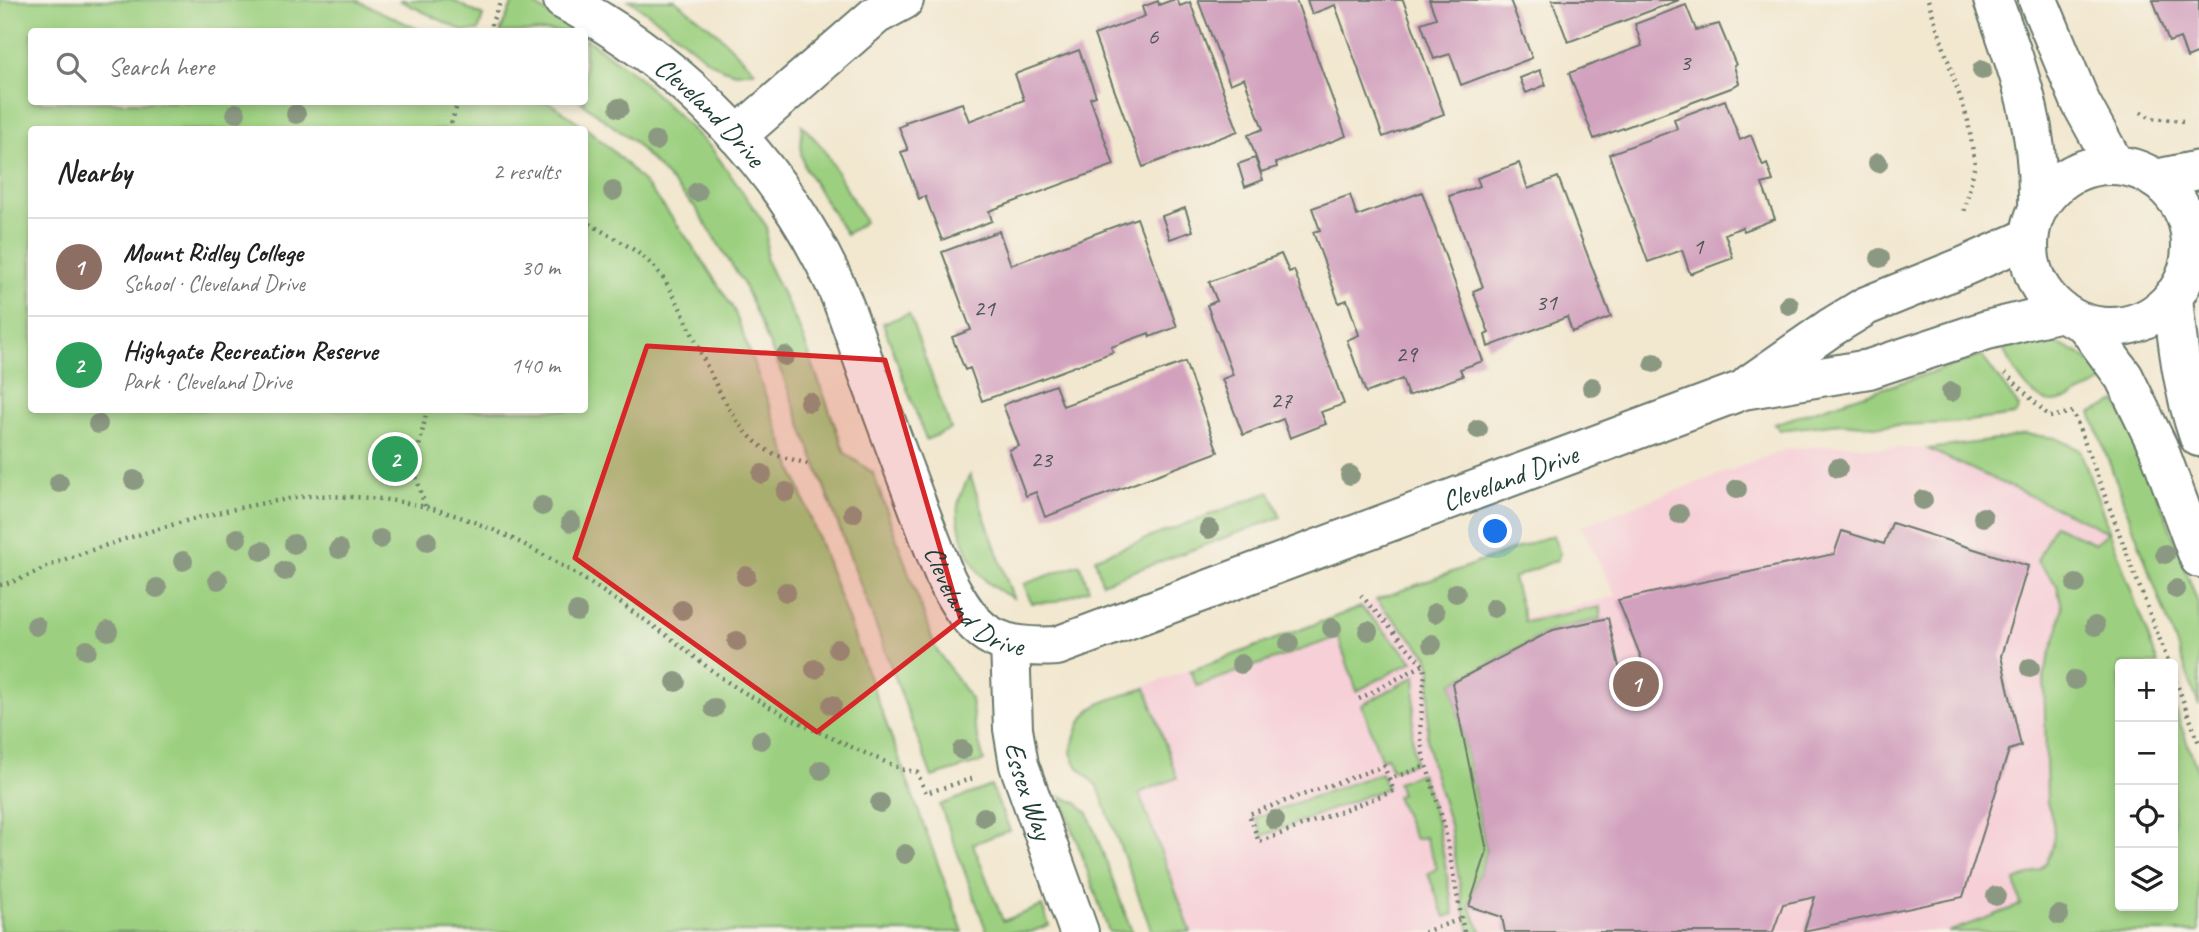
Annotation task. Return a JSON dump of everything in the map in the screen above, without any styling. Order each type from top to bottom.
[{"type":"street","name":"Cleveland Drive","points":[[563,0],[621,35],[685,84],[767,170],[801,221],[836,286],[928,534],[961,610],[985,633],[1010,645],[1057,646],[1743,390],[1869,369],[1987,330],[2073,318]]},
{"type":"street","points":[[737,136],[876,15],[904,0]]},
{"type":"street","points":[[1993,0],[2020,74],[2039,170],[2030,266],[2042,292],[2073,318],[2124,377],[2158,447],[2199,558]]},
{"type":"street","points":[[2038,0],[2081,103],[2115,165]]},
{"type":"street","points":[[2033,224],[2052,189],[2073,173],[2094,167],[2115,165],[2136,169],[2155,178],[2173,195],[2185,217],[2191,242],[2177,347],[2190,412],[2199,437]]},
{"type":"street","points":[[2155,178],[2199,170]]},
{"type":"street","name":"Cleveland Drive","points":[[1743,390],[1830,328],[1866,306],[1965,267],[2033,224]]},
{"type":"street","points":[[2073,318],[2114,328],[2141,322],[2163,308],[2187,274]]},
{"type":"street","name":"Essex Way","points":[[1010,645],[1013,729],[1019,765],[1079,932]]},
{"type":"path","points":[[490,28],[502,0]]},
{"type":"path","points":[[1928,0],[1968,121],[1975,164],[1958,242],[1965,267]]},
{"type":"path","points":[[450,126],[457,105]]},
{"type":"path","points":[[2131,106],[2151,118],[2188,121]]},
{"type":"path","points":[[588,222],[640,252],[665,280],[728,407],[747,434],[771,453],[808,464]]},
{"type":"path","points":[[1987,330],[2006,374],[2033,402],[2050,417],[2073,412],[2167,659]]},
{"type":"path","points":[[425,506],[414,469],[426,413]]},
{"type":"path","points":[[0,585],[69,558],[168,526],[262,505],[312,496],[371,498],[425,506],[485,525],[540,551],[752,696],[822,734],[904,770],[917,772],[926,793],[1019,765]]},
{"type":"path","points":[[1361,595],[1423,664],[1425,672],[1420,731],[1426,766],[1444,824],[1464,932]]},
{"type":"path","points":[[1359,699],[1423,664]]},
{"type":"path","points":[[2178,687],[2199,743]]},
{"type":"path","points":[[1384,766],[1389,779],[1394,791],[1259,842],[1250,814],[1384,766]]},
{"type":"path","points":[[1389,779],[1426,766]]},
{"type":"path","points":[[1423,932],[1438,930],[1461,919]]},
{"type":"highlighted area","points":[[647,346],[885,360],[961,620],[817,732],[575,558]]},
{"type":"shaded area","points":[[1847,444],[1876,448],[1928,449],[2110,531],[2120,659],[2115,659],[2115,911],[2178,911],[2199,932],[1152,932],[1098,787],[1077,766],[1071,753],[1079,724],[1094,705],[1553,535],[1560,554],[1557,560],[1513,578],[1523,618],[1616,596],[1581,526],[1787,449]]},
{"type":"green space","points":[[0,0],[356,0],[416,28],[28,28],[28,105],[552,105],[583,126],[28,126],[28,413],[588,413],[588,130],[606,144],[654,194],[734,310],[963,932],[0,932]]},
{"type":"green space","points":[[399,0],[452,0],[483,16],[479,28],[457,28]]},
{"type":"green space","points":[[514,0],[527,0],[570,28],[502,28]]},
{"type":"green space","points":[[629,0],[675,0],[715,31],[755,71],[736,73],[723,69]]},
{"type":"green space","points":[[588,40],[636,75],[712,149],[767,227],[766,260],[800,330],[845,453],[873,473],[936,649],[971,699],[974,724],[984,761],[932,777],[783,376],[743,283],[695,207],[634,142],[585,105],[588,105]]},
{"type":"green space","points":[[802,125],[824,149],[865,222],[846,234],[805,168],[801,154]]},
{"type":"green space","points":[[909,314],[951,429],[926,440],[883,323]]},
{"type":"green space","points":[[2051,342],[2082,356],[2095,366],[2106,380],[2061,401],[2046,401],[2038,397],[2023,383],[2003,349]]},
{"type":"green space","points":[[1982,356],[2019,407],[2015,415],[1953,423],[1874,426],[1841,423],[1780,430],[1774,424]]},
{"type":"green space","points":[[2117,401],[2142,452],[2199,606],[2199,706],[2091,413]]},
{"type":"green space","points":[[2024,434],[2056,438],[2080,450],[2156,659],[2115,659],[2115,911],[2178,911],[2178,718],[2199,775],[2199,932],[1948,932],[2021,905],[2015,881],[2041,868],[2050,854],[2054,828],[2047,803],[2044,673],[2059,627],[2062,607],[2057,585],[2037,561],[2054,525],[2095,543],[2109,532],[1928,449]]},
{"type":"green space","points":[[970,475],[1013,598],[986,581],[965,545],[959,524],[958,506]]},
{"type":"green space","points":[[1270,492],[1281,517],[1102,583],[1095,558]]},
{"type":"green space","points":[[1553,535],[1560,554],[1557,560],[1513,578],[1525,622],[1600,607],[1600,619],[1553,630],[1452,683],[1487,851],[1469,906],[1482,932],[1470,932],[1450,825],[1432,766],[1427,739],[1431,668],[1427,655],[1376,600]]},
{"type":"green space","points":[[1080,564],[1089,589],[1055,602],[1031,603],[1024,584]]},
{"type":"green space","points":[[1361,607],[1413,661],[1357,691],[1338,637],[1197,686],[1190,671]]},
{"type":"green space","points":[[1416,676],[1412,735],[1415,762],[1392,771],[1387,757],[1381,759],[1362,705]]},
{"type":"green space","points":[[1146,688],[1177,778],[1139,793],[1191,932],[1152,932],[1098,787],[1077,766],[1071,753],[1080,723],[1095,707],[1105,701]]},
{"type":"green space","points":[[1381,773],[1387,788],[1262,836],[1256,817]]},
{"type":"green space","points":[[1421,773],[1438,826],[1454,914],[1445,917],[1428,874],[1437,868],[1425,837],[1415,839],[1396,796],[1401,794],[1397,782]]},
{"type":"green space","points":[[991,786],[1010,830],[973,844],[1003,921],[1042,906],[1049,925],[1031,932],[987,932],[940,805]]},
{"type":"green space","points":[[1061,796],[1077,803],[1088,813],[1132,932],[1109,932]]},
{"type":"building","points":[[1177,0],[1180,6],[1190,2],[1238,131],[1143,167],[1094,35],[1145,16],[1142,7],[1158,1],[1159,5]]},
{"type":"building","points":[[1198,0],[1296,0],[1346,136],[1276,163],[1277,167],[1261,172],[1248,135],[1263,129],[1244,78],[1230,84]]},
{"type":"building","points":[[1307,0],[1403,0],[1444,114],[1383,137],[1335,5],[1312,14]]},
{"type":"building","points":[[1429,0],[1510,0],[1532,58],[1461,85],[1450,54],[1434,59],[1421,23],[1436,18]]},
{"type":"building","points":[[1552,0],[1679,0],[1568,42]]},
{"type":"building","points":[[2153,0],[2199,0],[2199,53],[2187,58],[2180,38],[2169,42]]},
{"type":"building","points":[[1686,5],[1696,30],[1719,24],[1736,65],[1734,66],[1739,83],[1594,139],[1569,73],[1642,46],[1635,24]]},
{"type":"building","points":[[1079,50],[1096,96],[1090,98],[1114,165],[989,211],[992,221],[942,240],[925,196],[919,199],[901,152],[908,150],[899,127],[906,124],[905,122],[962,103],[969,121],[1024,100],[1015,74]]},
{"type":"building","points":[[1540,70],[1546,85],[1526,93],[1520,78]]},
{"type":"building","points":[[1725,100],[1740,140],[1751,135],[1763,166],[1767,164],[1773,181],[1762,184],[1775,219],[1744,231],[1742,227],[1725,234],[1733,258],[1690,274],[1682,250],[1648,262],[1609,154],[1677,129],[1674,119]]},
{"type":"building","points":[[1255,158],[1263,180],[1245,187],[1238,164]]},
{"type":"building","points":[[1519,163],[1528,189],[1558,177],[1611,317],[1572,332],[1567,317],[1488,347],[1485,335],[1489,333],[1473,291],[1483,287],[1449,196],[1480,186],[1477,178]]},
{"type":"building","points":[[1422,192],[1483,361],[1460,369],[1463,376],[1408,396],[1402,379],[1366,393],[1347,340],[1359,335],[1347,300],[1339,303],[1313,232],[1320,230],[1312,208],[1350,195],[1357,216]]},
{"type":"building","points":[[1185,208],[1193,231],[1170,239],[1162,216]]},
{"type":"building","points":[[1137,218],[1177,327],[1150,337],[1149,333],[1111,347],[1113,352],[982,401],[970,368],[965,370],[952,337],[971,330],[942,252],[999,231],[1011,265]]},
{"type":"building","points":[[1281,254],[1289,272],[1294,270],[1344,404],[1321,412],[1326,424],[1290,438],[1283,419],[1243,435],[1222,379],[1233,375],[1207,305],[1217,301],[1209,282]]},
{"type":"building","points":[[1185,362],[1218,452],[1045,517],[1036,492],[1026,496],[1009,450],[1019,446],[1003,405],[1055,385],[1063,406]]},
{"type":"building","points":[[1892,523],[2028,566],[2001,656],[2021,746],[2009,750],[1963,897],[1804,931],[1815,897],[1783,904],[1773,932],[1505,932],[1502,917],[1469,906],[1487,851],[1452,683],[1553,630],[1608,618],[1627,702],[1657,697],[1618,600],[1834,554],[1842,531],[1884,544]]},
{"type":"place","name":"Highgate Recreation Reserve","points":[[395,459]]},
{"type":"place","name":"Mount Ridley College","points":[[1636,684]]}]
